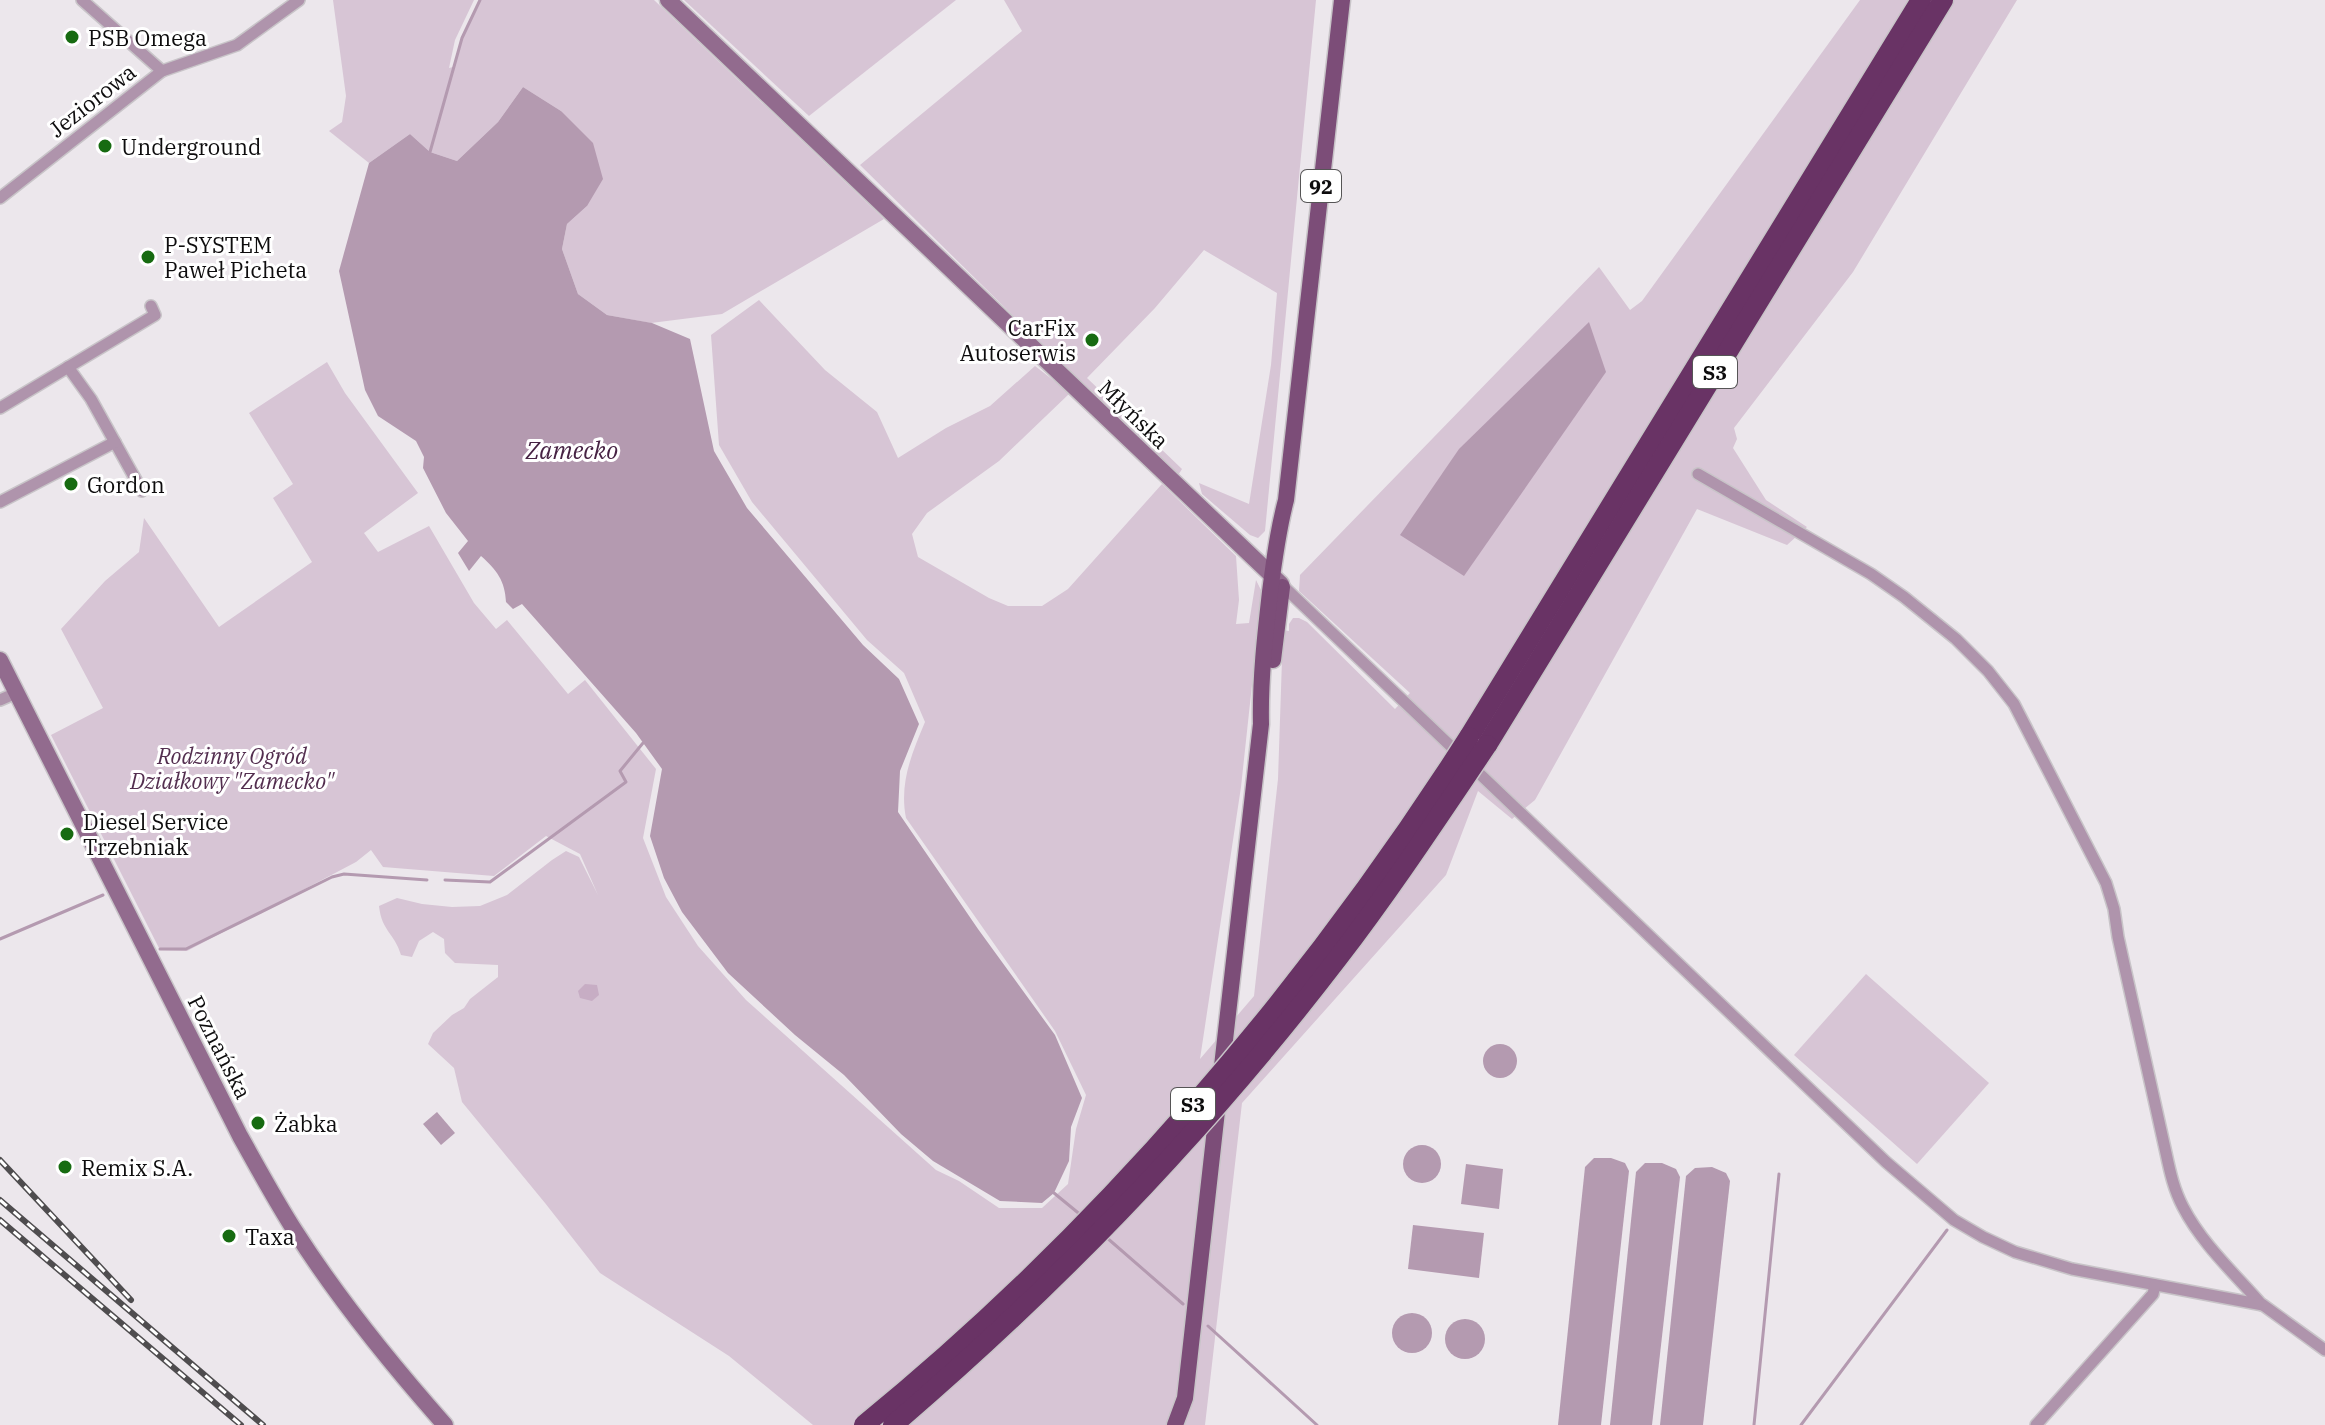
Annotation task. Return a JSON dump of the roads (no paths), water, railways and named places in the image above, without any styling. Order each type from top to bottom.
[{"type":"highway","name":"S3","points":[[864,1425],[917,1381],[1032,1273],[1161,1140],[1266,1019],[1478,741],[1921,0]]},
{"type":"highway","name":"S3","points":[[893,1425],[1066,1266],[1168,1160],[1244,1074],[1340,955],[1478,741],[1943,0]]},
{"type":"main road","name":"92","points":[[1175,1425],[1185,1398],[1261,724],[1260,689],[1277,580],[1278,530],[1286,500],[1342,0]]},
{"type":"main road","name":"92","points":[[1185,1398],[1189,1425]]},
{"type":"street","points":[[82,0],[162,71]]},
{"type":"street","name":"Jeziorowa","points":[[0,198],[162,71],[237,45],[299,0]]},
{"type":"street","name":"Młyńska","points":[[668,0],[1886,1162],[1954,1220],[1996,1244],[2037,1260],[2263,1305]]},
{"type":"street","points":[[0,408],[153,310]]},
{"type":"street","points":[[68,367],[91,399],[142,491]]},
{"type":"street","points":[[0,502],[115,442]]},
{"type":"street","points":[[1698,474],[1871,574],[1904,597],[1956,639],[1988,671],[2014,704],[2106,883],[2166,1153],[2181,1204],[2203,1238],[2263,1305],[2325,1350]]},
{"type":"street","name":"Poznańska","points":[[0,660],[275,1200],[382,1352],[445,1425]]},
{"type":"street","points":[[0,700],[16,693]]},
{"type":"street","points":[[2036,1425],[2153,1294],[2155,1285]]},
{"type":"water","name":"Zamecko","points":[[523,87],[561,111],[593,143],[603,179],[587,206],[567,224],[562,249],[578,294],[607,315],[652,323],[690,339],[714,451],[747,508],[863,645],[899,679],[919,724],[900,771],[898,812],[1055,1035],[1082,1098],[1071,1127],[1069,1161],[1054,1193],[1042,1203],[1000,1201],[933,1161],[901,1134],[844,1075],[728,973],[682,912],[664,878],[650,836],[662,769],[636,733],[522,604],[513,609],[506,602],[502,582],[492,566],[481,556],[469,571],[458,553],[468,541],[446,513],[423,468],[424,457],[416,441],[378,416],[365,390],[339,271],[369,163],[410,134],[430,152],[457,161],[498,122]]},
{"type":"water","points":[[1589,322],[1606,372],[1464,576],[1400,535],[1459,449]]},
{"type":"water","points":[[1500,1044],[1512,1049],[1517,1061],[1512,1073],[1500,1078],[1488,1073],[1483,1061],[1488,1049]]},
{"type":"water","points":[[437,1112],[455,1133],[441,1145],[423,1124]]},
{"type":"water","points":[[1422,1145],[1436,1150],[1441,1164],[1436,1178],[1422,1183],[1408,1178],[1403,1164],[1408,1150]]},
{"type":"water","points":[[1594,1158],[1611,1158],[1625,1163],[1629,1171],[1601,1425],[1558,1425],[1585,1167]]},
{"type":"water","points":[[1645,1163],[1662,1163],[1676,1169],[1680,1177],[1652,1425],[1610,1425],[1636,1172]]},
{"type":"water","points":[[1466,1164],[1503,1169],[1499,1209],[1461,1204]]},
{"type":"water","points":[[1712,1167],[1726,1173],[1730,1181],[1703,1425],[1660,1425],[1686,1176],[1695,1168]]},
{"type":"water","points":[[1413,1225],[1484,1233],[1479,1278],[1408,1269]]},
{"type":"water","points":[[1412,1313],[1426,1319],[1432,1333],[1426,1347],[1412,1353],[1398,1347],[1392,1333],[1398,1319]]},
{"type":"water","points":[[1465,1319],[1479,1325],[1485,1339],[1479,1353],[1465,1359],[1451,1353],[1445,1339],[1451,1325]]},
{"type":"waterway","points":[[430,152],[462,38],[480,0]]},
{"type":"waterway","points":[[445,880],[490,882],[626,782],[620,771],[643,743]]},
{"type":"waterway","points":[[160,949],[186,949],[332,877],[344,874],[427,880]]},
{"type":"waterway","points":[[0,939],[103,895]]},
{"type":"waterway","points":[[1754,1425],[1779,1174]]},
{"type":"waterway","points":[[1054,1193],[1082,1216]]},
{"type":"waterway","points":[[1801,1425],[1947,1230]]},
{"type":"waterway","points":[[1106,1237],[1183,1304]]},
{"type":"waterway","points":[[1208,1326],[1317,1425]]},
{"type":"railway","points":[[0,1160],[131,1300]]},
{"type":"railway","points":[[0,1200],[263,1425]]},
{"type":"railway","points":[[0,1220],[241,1425]]},
{"type":"place","name":"PSB Omega","points":[[72,37]]},
{"type":"place","name":"Underground","points":[[105,146]]},
{"type":"place","name":"P-SYSTEM Paweł Picheta","points":[[148,257]]},
{"type":"place","name":"CarFix Autoserwis","points":[[1092,340]]},
{"type":"place","name":"Gordon","points":[[71,484]]},
{"type":"place","name":"Diesel Service Trzebniak","points":[[67,834]]},
{"type":"place","name":"Żabka","points":[[258,1123]]},
{"type":"place","name":"Remix S.A.","points":[[65,1167]]},
{"type":"place","name":"Taxa","points":[[229,1236]]},
{"type":"park label","name":"Rodzinny Ogród Działkowy \"Zamecko\"","points":[[232,768]]}]
